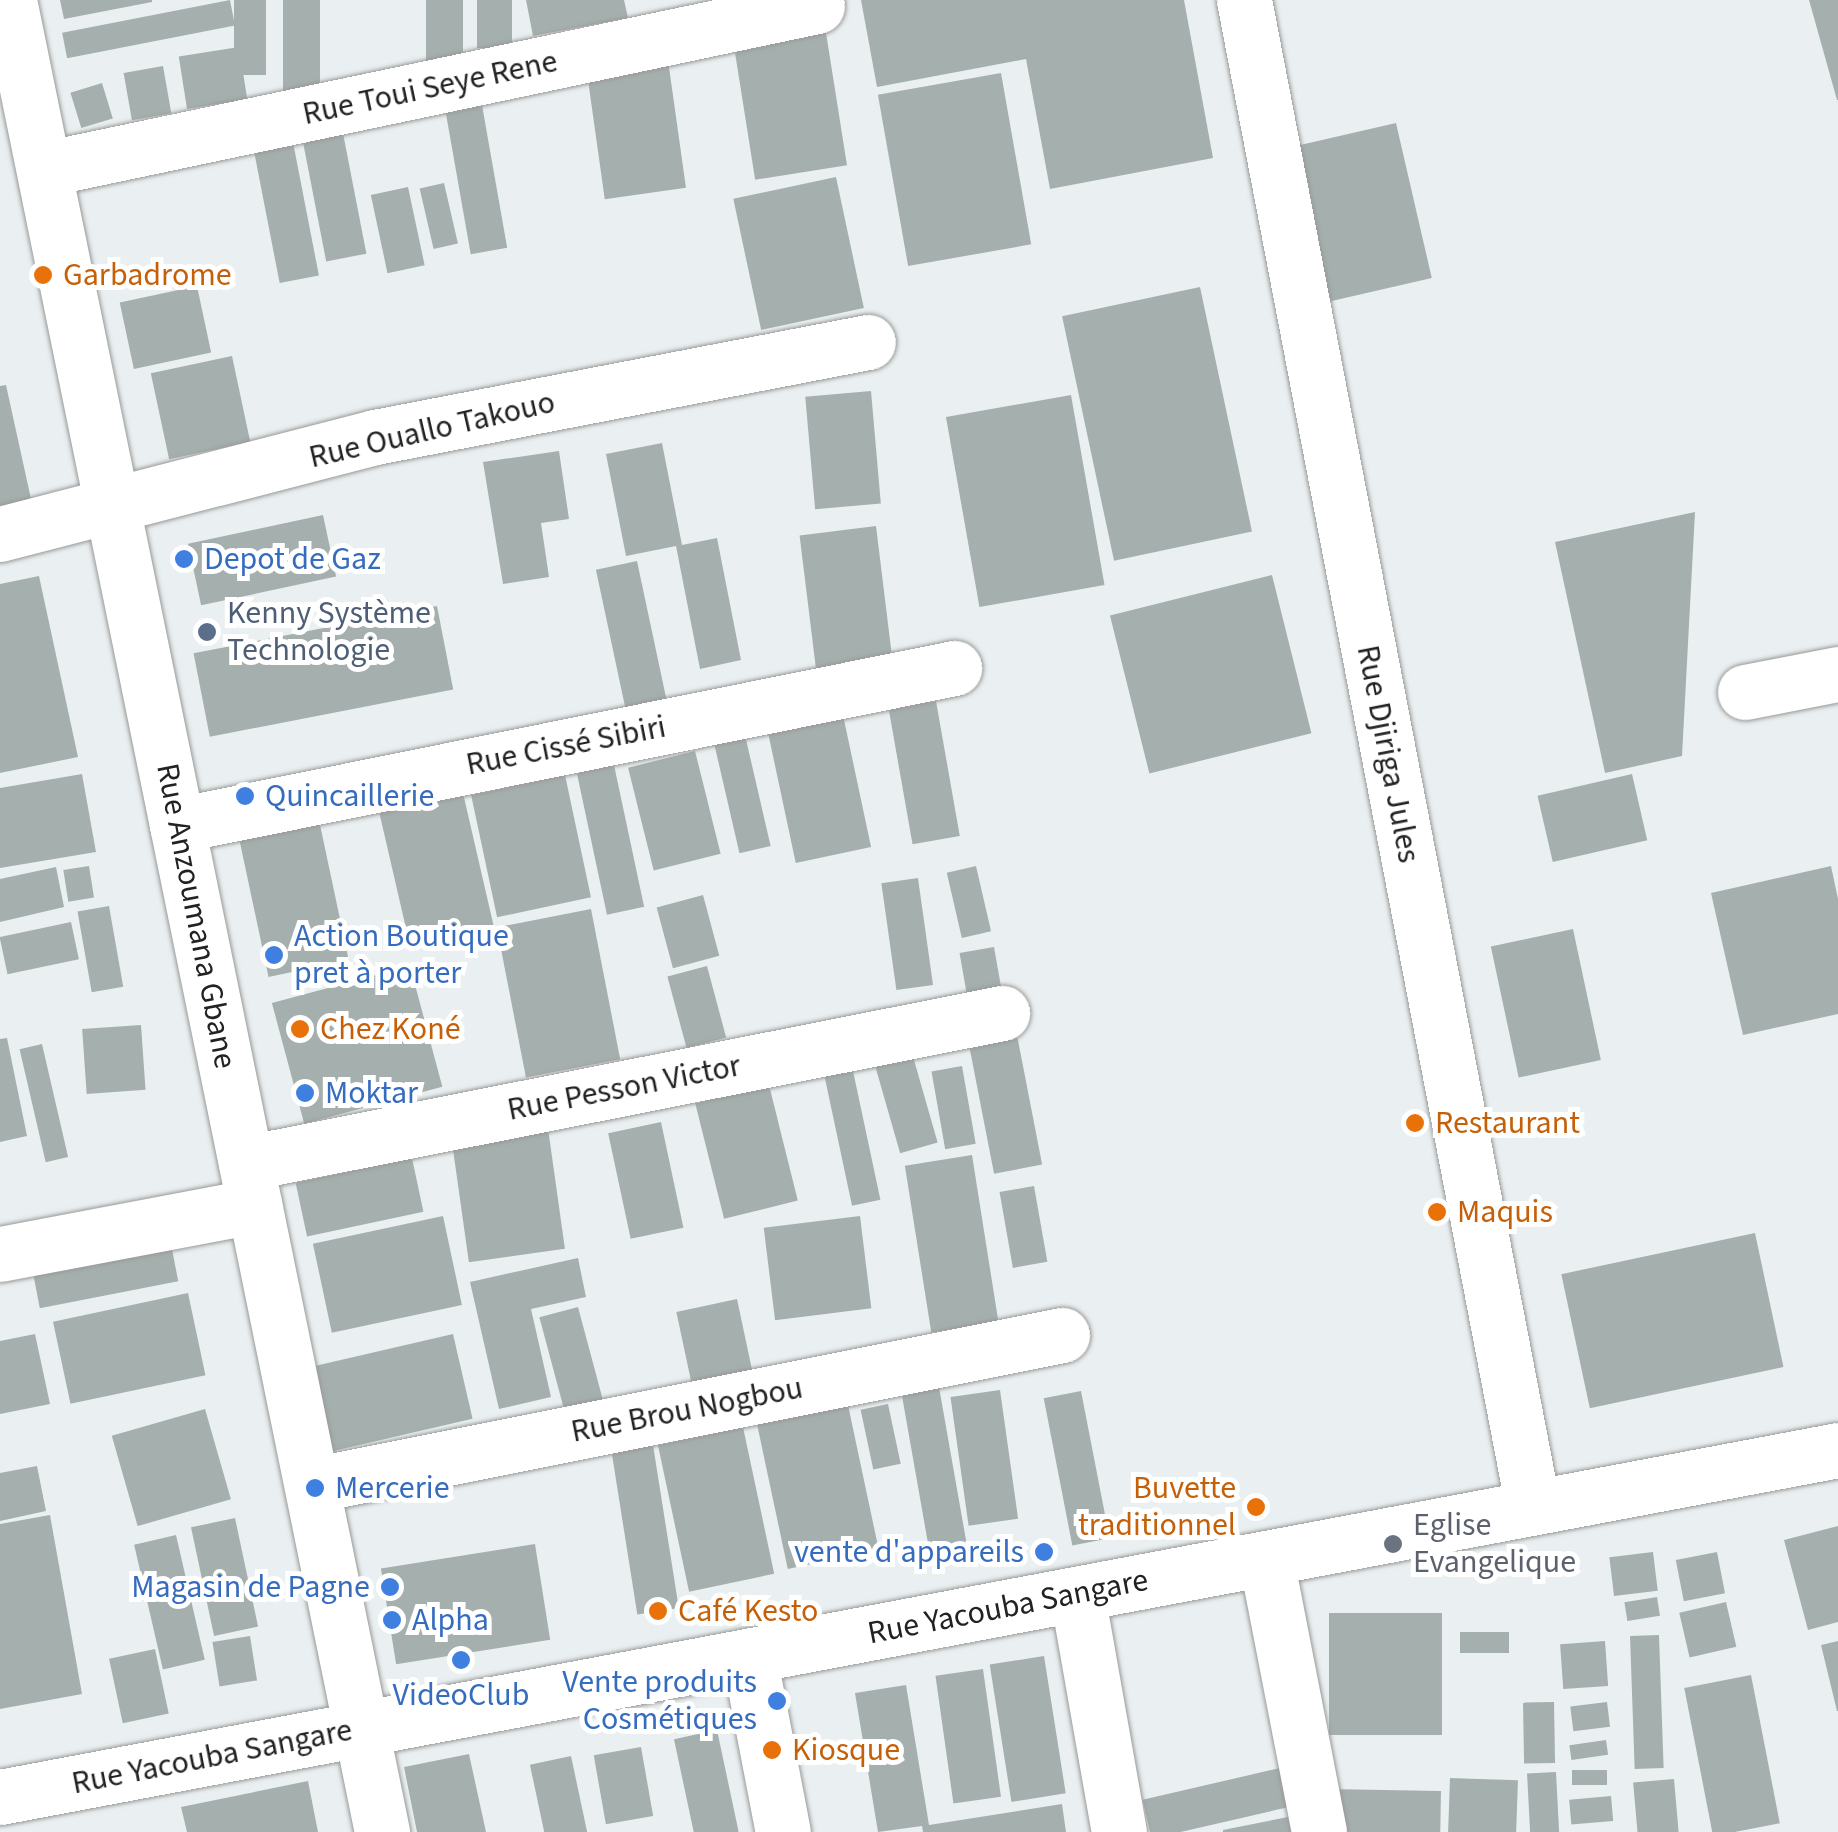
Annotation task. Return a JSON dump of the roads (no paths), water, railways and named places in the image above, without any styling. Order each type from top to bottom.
[{"type":"street","name":"Rue Anzoumana Gbane","points":[[9,0],[382,1832]]},
{"type":"street","name":"Rue Djiriga Jules","points":[[1244,0],[1533,1508]]},
{"type":"street","name":"Rue Toui Seye Rene","points":[[44,169],[817,6]]},
{"type":"street","name":"Rue Ouallo Takouo","points":[[0,534],[375,437],[868,342]]},
{"type":"street","name":"Rue Cissé Sibiri","points":[[177,825],[954,668]]},
{"type":"street","points":[[1744,692],[1838,674]]},
{"type":"street","name":"Rue Pesson Victor","points":[[0,1254],[250,1184],[1002,1013]]},
{"type":"street","name":"Rue Brou Nogbou","points":[[312,1485],[1062,1334]]},
{"type":"street","name":"Rue Yacouba Sangare","points":[[0,1797],[1838,1450]]},
{"type":"street","points":[[1266,1559],[1319,1832]]},
{"type":"street","points":[[1078,1594],[1119,1832]]},
{"type":"street","points":[[750,1656],[782,1832]]},
{"type":"place","name":"Garbadrome","points":[[43,275]]},
{"type":"place","name":"Depot de Gaz","points":[[184,559]]},
{"type":"place","name":"Kenny Système Technologie","points":[[207,632]]},
{"type":"place","name":"Quincaillerie","points":[[245,796]]},
{"type":"place","name":"Action Boutique pret à porter","points":[[274,955]]},
{"type":"place","name":"Chez Koné","points":[[300,1029]]},
{"type":"place","name":"Moktar","points":[[305,1093]]},
{"type":"place","name":"Restaurant","points":[[1415,1123]]},
{"type":"place","name":"Maquis","points":[[1437,1212]]},
{"type":"place","name":"Mercerie","points":[[315,1488]]},
{"type":"place","name":"Buvette traditionnel","points":[[1256,1507]]},
{"type":"place","name":"Eglise Evangelique","points":[[1393,1544]]},
{"type":"place","name":"vente d'appareils","points":[[1044,1552]]},
{"type":"place","name":"Magasin de Pagne","points":[[390,1587]]},
{"type":"place","name":"Café Kesto","points":[[658,1611]]},
{"type":"place","name":"Alpha","points":[[392,1620]]},
{"type":"place","name":"VideoClub","points":[[461,1660]]},
{"type":"place","name":"Vente produits Cosmétiques","points":[[777,1701]]},
{"type":"place","name":"Kiosque","points":[[772,1750]]}]
